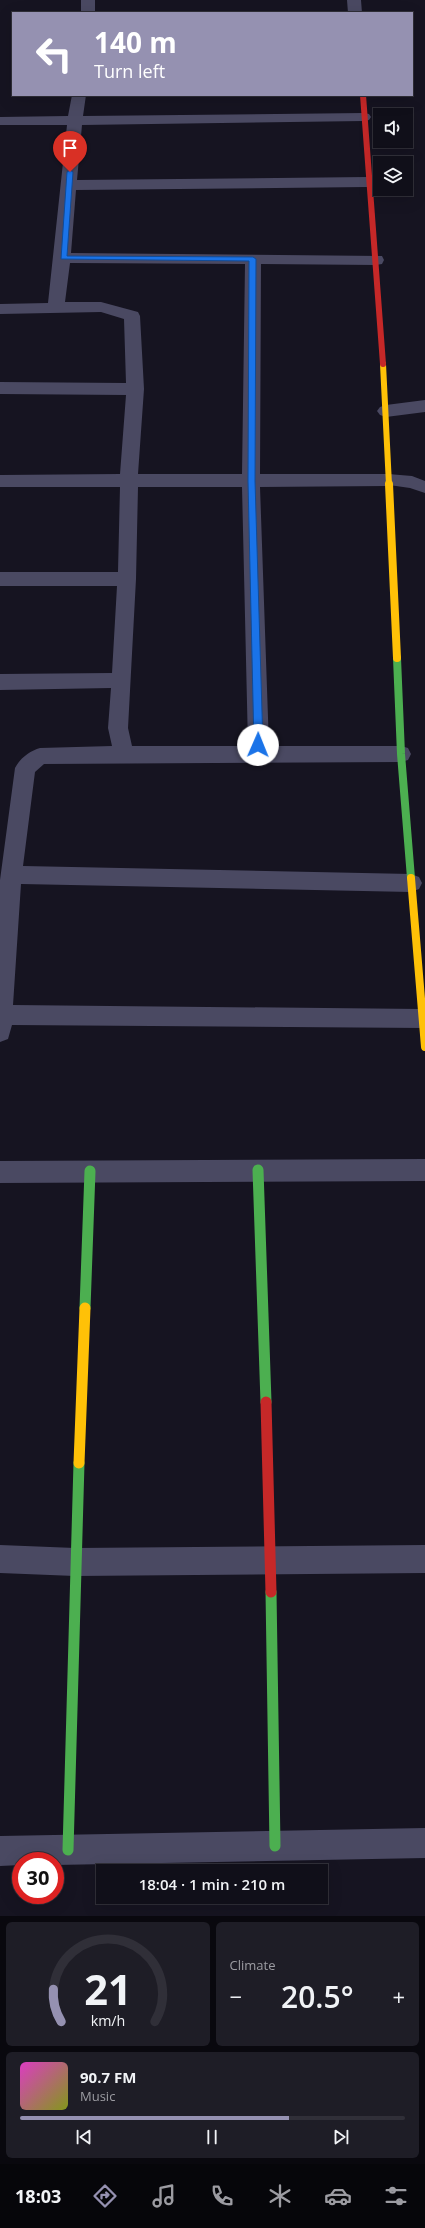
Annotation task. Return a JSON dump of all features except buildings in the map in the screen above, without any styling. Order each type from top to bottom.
[{"type":"street","points":[[88,0],[88,12]]},
{"type":"street","points":[[354,0],[355,12]]},
{"type":"street","points":[[56,307],[64,258],[69,185],[79,96]]},
{"type":"street","points":[[363,96],[367,182],[376,260],[386,412],[401,754],[421,1019],[425,1047]]},
{"type":"street","points":[[0,121],[364,117]]},
{"type":"street","points":[[69,185],[367,182]]},
{"type":"street","points":[[64,258],[376,260]]},
{"type":"street","points":[[253,259],[251,481],[259,735],[258,755]]},
{"type":"street","points":[[0,309],[101,307],[132,316],[135,389],[129,480],[127,579],[119,680],[118,728],[124,754]]},
{"type":"street","points":[[0,388],[135,389]]},
{"type":"street","points":[[386,412],[425,406]]},
{"type":"street","points":[[0,481],[388,480]]},
{"type":"street","points":[[0,579],[127,579]]},
{"type":"street","points":[[0,682],[119,680]]},
{"type":"street","points":[[401,754],[124,754],[40,756],[25,768],[11,875],[1,1021],[421,1019]]},
{"type":"street","points":[[11,875],[411,883]]},
{"type":"street","points":[[258,1170],[271,1561],[275,1846]]},
{"type":"street","points":[[0,1172],[425,1170]]},
{"type":"street","points":[[68,1850],[75,1562],[90,1171]]},
{"type":"street","points":[[0,1559],[75,1562],[425,1559]]},
{"type":"street","points":[[0,1851],[425,1843]]},
{"type":"lane","points":[[388,480],[412,482],[425,487]]},
{"type":"traffic: fast","points":[[397,658],[401,754],[411,878]]},
{"type":"traffic: fast","points":[[258,1170],[266,1402]]},
{"type":"traffic: fast","points":[[85,1308],[90,1171]]},
{"type":"traffic: fast","points":[[68,1850],[79,1463]]},
{"type":"traffic: fast","points":[[271,1592],[275,1846]]},
{"type":"traffic: slow","points":[[383,364],[397,658]]},
{"type":"traffic: slow","points":[[411,878],[425,1047]]},
{"type":"traffic: slow","points":[[79,1463],[85,1308]]},
{"type":"traffic: jam","points":[[363,96],[383,364]]},
{"type":"traffic: jam","points":[[266,1402],[271,1592]]},
{"type":"route","points":[[70,172],[64,258],[253,259],[251,481],[259,735],[258,745]]}]
